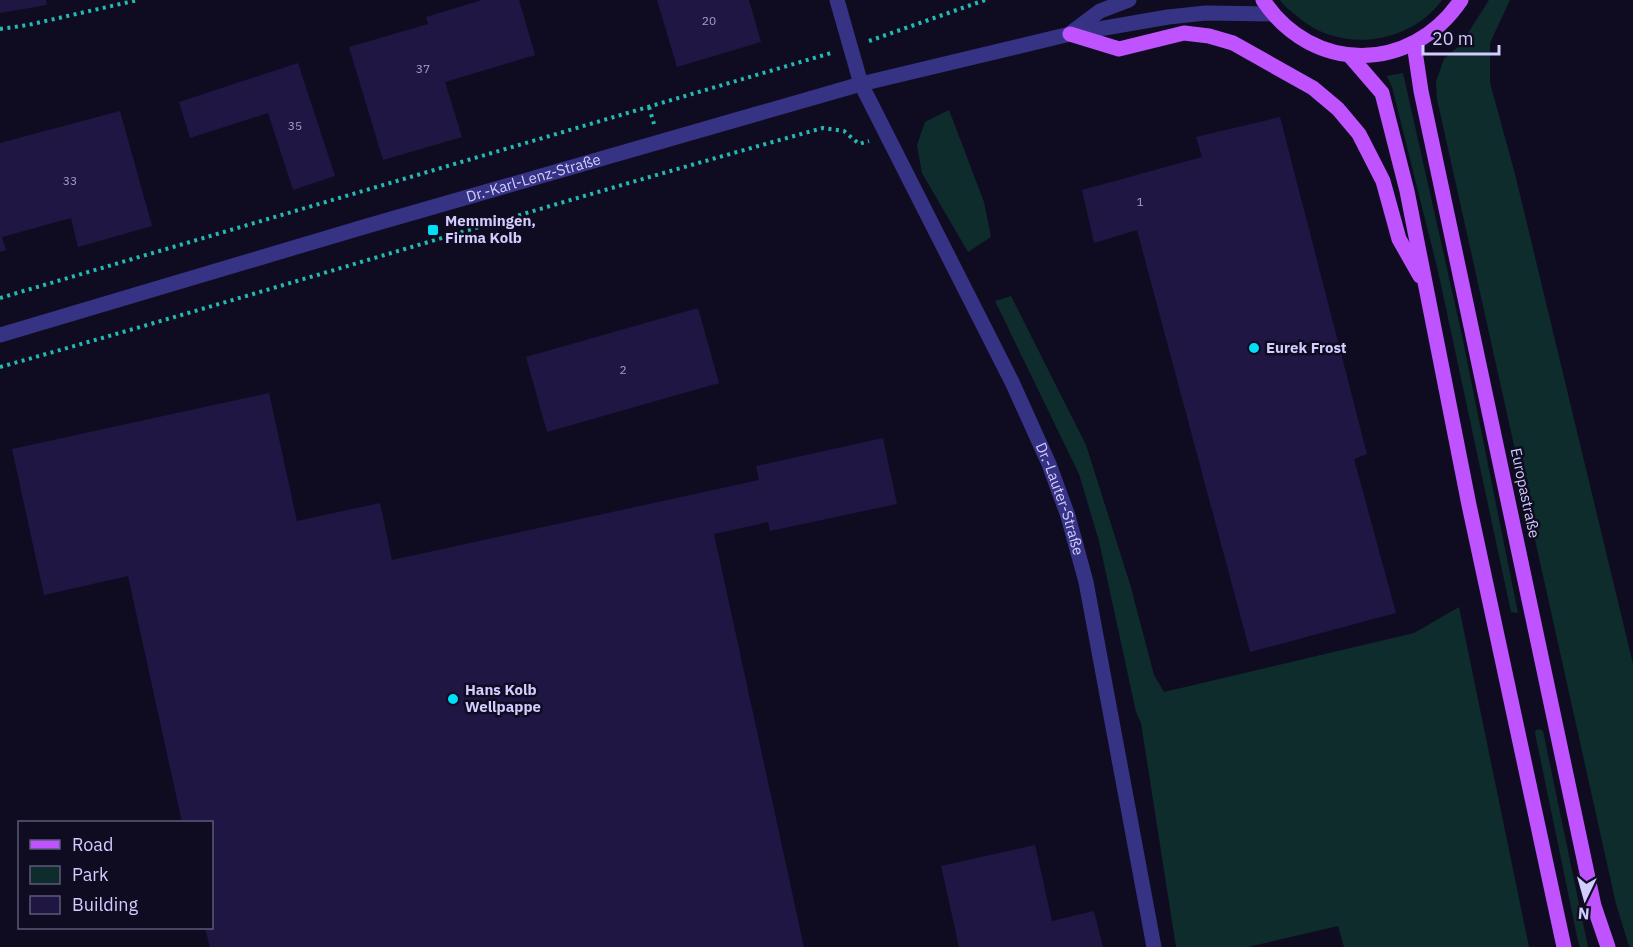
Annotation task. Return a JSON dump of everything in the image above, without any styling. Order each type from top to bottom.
[{"type":"main road","points":[[1263,0],[1272,14],[1288,30],[1328,51],[1350,56],[1383,54],[1414,44],[1434,31],[1452,14],[1461,0]]},
{"type":"main road","points":[[1070,34],[1119,49],[1184,33],[1209,36],[1233,43],[1312,88],[1338,109],[1359,134],[1383,181],[1399,239],[1426,287]]},
{"type":"main road","name":"Europastraße","points":[[1414,44],[1423,102],[1592,894],[1608,947]]},
{"type":"main road","points":[[1350,56],[1382,93],[1407,190],[1471,517],[1564,947]]},
{"type":"street","name":"Dr.-Lauter-Straße","points":[[837,0],[861,84],[1012,382],[1049,464],[1068,516],[1086,582],[1154,947]]},
{"type":"street","name":"Dr.-Karl-Lenz-Straße","points":[[1070,34],[1100,11],[1129,0]]},
{"type":"street","name":"Dr.-Karl-Lenz-Straße","points":[[0,335],[379,222],[861,84],[1070,34],[1168,16],[1206,13],[1272,14]]},
{"type":"path","points":[[0,29],[28,25],[138,0]]},
{"type":"path","points":[[0,298],[849,48],[985,0]]},
{"type":"path","points":[[0,367],[198,312],[667,171],[822,128],[844,131],[860,144],[887,135]]},
{"type":"green space","points":[[1280,0],[1442,0],[1428,15],[1411,27],[1393,35],[1353,40],[1333,36],[1314,28]]},
{"type":"green space","points":[[1489,0],[1510,0],[1490,43],[1490,83],[1515,174],[1633,664],[1633,947],[1630,947],[1628,943],[1616,904],[1437,99],[1436,81],[1444,59],[1461,44]]},
{"type":"green space","points":[[1403,73],[1461,331],[1518,613],[1511,612],[1438,271],[1392,87],[1387,76]]},
{"type":"green space","points":[[949,110],[984,202],[991,237],[968,252],[922,173],[917,145],[925,122]]},
{"type":"green space","points":[[1011,296],[1086,445],[1130,584],[1154,675],[1164,692],[1414,633],[1459,607],[1529,947],[1344,947],[1338,926],[1248,947],[1176,947],[1141,723],[1136,712],[1099,541],[1079,474],[995,301]]},
{"type":"green space","points":[[1540,729],[1543,731],[1588,947],[1580,947],[1578,941],[1535,733]]},
{"type":"building","points":[[0,0],[46,0],[47,5],[0,13]]},
{"type":"building","points":[[482,0],[519,0],[535,55],[445,82],[462,137],[383,160],[349,47],[428,24],[426,17]]},
{"type":"building","points":[[657,0],[749,0],[761,42],[677,67]]},
{"type":"building","points":[[298,63],[335,176],[293,190],[268,113],[190,138],[179,102]]},
{"type":"building","points":[[120,111],[152,226],[78,247],[71,218],[2,237],[6,250],[0,252],[0,143]]},
{"type":"building","name":"Eurek Frost","points":[[1280,117],[1367,454],[1354,459],[1396,613],[1250,652],[1137,230],[1094,243],[1082,190],[1202,157],[1196,137]]},
{"type":"building","points":[[698,308],[719,383],[547,432],[526,357]]},
{"type":"building","name":"Hans Kolb Wellpappe","points":[[269,393],[297,521],[380,503],[392,560],[759,480],[756,466],[883,438],[897,504],[770,531],[768,522],[714,534],[804,947],[210,947],[205,929],[213,929],[213,821],[182,821],[128,576],[44,595],[12,449]]},
{"type":"building","points":[[1035,845],[1052,921],[1094,911],[1103,947],[959,947],[941,866]]},
{"type":"place","name":"Memmingen, Firma Kolb","points":[[433,230]]},
{"type":"place","name":"Eurek Frost","points":[[1254,348]]},
{"type":"place","name":"Hans Kolb Wellpappe","points":[[453,699]]}]
